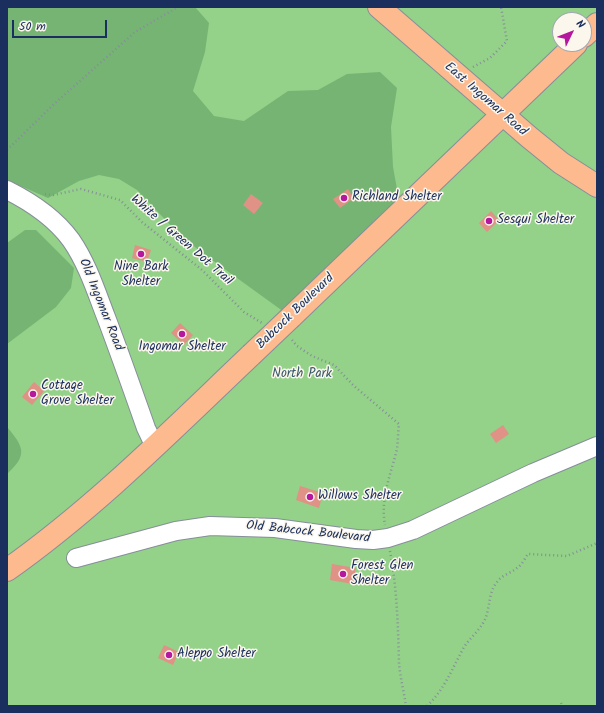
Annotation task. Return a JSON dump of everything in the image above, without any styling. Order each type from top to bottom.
[{"type":"main road","name":"East Ingomar Road","points":[[379,7],[561,163],[597,186]]},
{"type":"main road","name":"Babcock Boulevard","points":[[7,570],[68,525],[155,447],[250,355],[289,326],[568,52]]},
{"type":"street","name":"Old Ingomar Road","points":[[7,190],[30,203],[48,216],[70,239],[79,253],[92,280],[146,428],[155,447]]},
{"type":"street","name":"Old Babcock Boulevard","points":[[76,558],[176,531],[210,526],[274,528],[356,540],[388,538],[413,530],[533,473],[597,446]]},
{"type":"path","points":[[7,150],[53,105],[135,32],[178,7]]},
{"type":"path","points":[[468,71],[490,58],[507,41],[501,7]]},
{"type":"path","name":"White / Green Dot Trail","points":[[38,193],[53,195],[81,189],[120,200],[142,222],[202,270],[244,312],[269,326]]},
{"type":"path","points":[[289,326],[297,346],[312,356],[334,365],[354,386],[399,424],[397,447],[387,482],[383,511],[395,579],[400,638],[399,664],[406,706]]},
{"type":"path","points":[[427,706],[435,699],[452,672],[464,648],[479,629],[486,617],[490,597],[497,582],[505,575],[518,568],[528,554],[567,556],[597,542]]},
{"type":"green space","name":"North Park","points":[[7,7],[597,7],[597,706],[7,706]]},
{"type":"green space","points":[[7,7],[195,7],[209,23],[205,52],[193,91],[214,116],[244,121],[288,91],[318,90],[347,74],[380,72],[397,88],[391,127],[393,167],[401,211],[291,317],[201,252],[176,231],[137,190],[119,179],[99,175],[79,181],[48,198],[7,180]]},
{"type":"green space","points":[[25,230],[36,230],[74,268],[71,288],[56,307],[7,344],[7,243]]},
{"type":"green space","points":[[7,427],[20,446],[21,456],[14,467],[7,474]]},
{"type":"building","name":"Richland Shelter","points":[[348,189],[354,198],[340,208],[333,199]]},
{"type":"building","points":[[251,194],[263,203],[254,214],[243,205]]},
{"type":"building","name":"Sesqui Shelter","points":[[491,211],[499,220],[487,232],[479,223]]},
{"type":"building","name":"Nine Bark Shelter","points":[[135,245],[151,250],[147,262],[132,258]]},
{"type":"building","name":"Ingomar Shelter","points":[[180,323],[193,335],[184,345],[171,333]]},
{"type":"building","name":"Cottage Grove Shelter","points":[[34,382],[44,391],[32,405],[22,397]]},
{"type":"building","points":[[503,425],[509,434],[496,443],[490,434]]},
{"type":"building","name":"Willows Shelter","points":[[300,486],[323,493],[319,508],[296,500]]},
{"type":"building","name":"Forest Glen Shelter","points":[[332,564],[356,568],[353,584],[330,580]]},
{"type":"building","name":"Aleppo Shelter","points":[[164,645],[179,652],[173,665],[158,658]]},
{"type":"place","name":"Richland Shelter","points":[[344,198]]},
{"type":"place","name":"Sesqui Shelter","points":[[489,221]]},
{"type":"place","name":"Nine Bark Shelter","points":[[141,254]]},
{"type":"place","name":"Ingomar Shelter","points":[[182,334]]},
{"type":"place","name":"Cottage Grove Shelter","points":[[33,394]]},
{"type":"place","name":"Willows Shelter","points":[[310,497]]},
{"type":"place","name":"Forest Glen Shelter","points":[[343,574]]},
{"type":"place","name":"Aleppo Shelter","points":[[169,655]]}]
